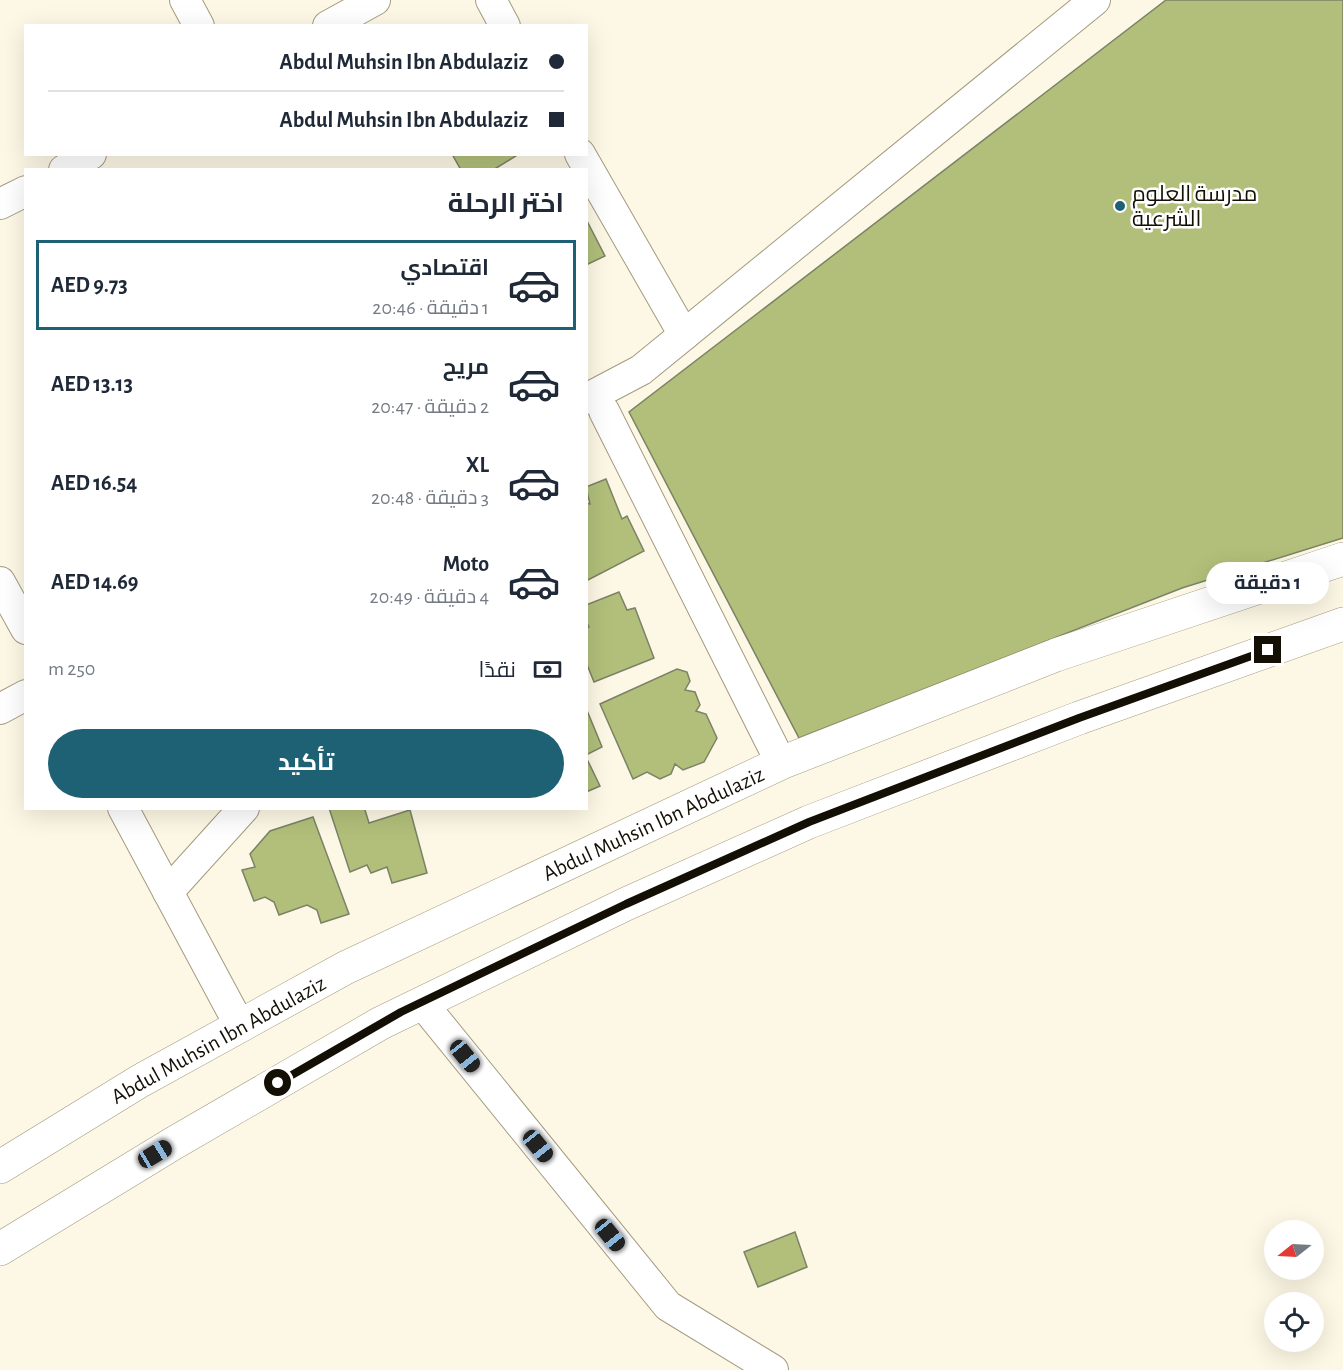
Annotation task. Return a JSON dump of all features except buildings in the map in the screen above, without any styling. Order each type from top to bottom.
[{"type":"main road","name":"Abdul Muhsin Ibn Abdulaziz","points":[[0,1167],[140,1081],[345,968],[781,764],[1056,655],[1343,559]]},
{"type":"main road","points":[[0,1250],[174,1143],[381,1023],[626,904],[809,822],[1079,718],[1343,624]]},
{"type":"street","points":[[185,0],[198,24]]},
{"type":"street","points":[[332,24],[375,0]]},
{"type":"street","points":[[491,0],[504,24]]},
{"type":"street","points":[[781,764],[592,413],[641,370],[1095,0]]},
{"type":"street","points":[[67,168],[88,156]]},
{"type":"street","points":[[581,156],[684,335]]},
{"type":"street","points":[[0,204],[24,191]]},
{"type":"street","points":[[0,582],[24,625]]},
{"type":"street","points":[[0,709],[24,695]]},
{"type":"street","points":[[124,810],[240,1026]]},
{"type":"street","points":[[168,892],[242,810]]},
{"type":"street","points":[[422,1003],[668,1306],[773,1370]]},
{"type":"place","name":"مدرسة العلوم الشرعية","points":[[1120,206]]},
{"type":"route","points":[[278,1083],[401,1012],[626,904],[809,822],[1079,718],[1268,650]]}]
